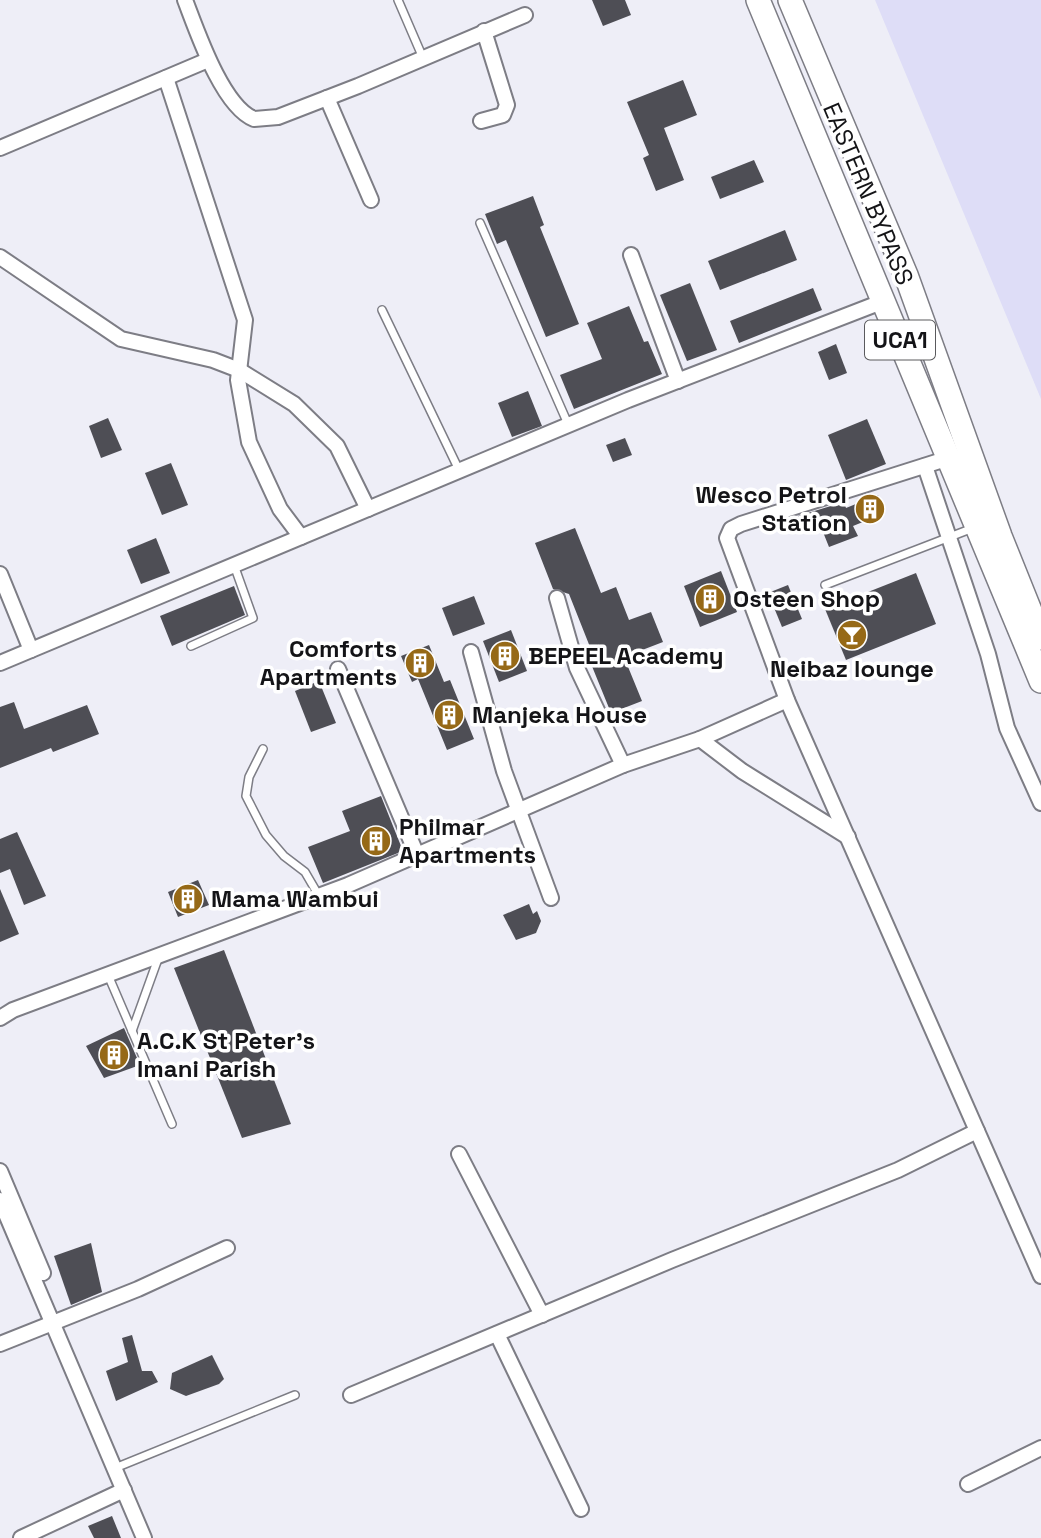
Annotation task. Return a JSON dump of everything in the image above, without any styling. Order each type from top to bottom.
[{"type":"main road","name":"EASTERN BYPASS","points":[[758,0],[1041,681]]},
{"type":"main road","name":"EASTERN BYPASS","points":[[790,0],[906,275],[1000,536],[1041,638]]},
{"type":"street","points":[[185,0],[208,60],[237,107],[254,119],[278,117],[524,15]]},
{"type":"street","points":[[481,121],[503,114],[507,105],[484,31]]},
{"type":"street","points":[[0,148],[208,60]]},
{"type":"street","points":[[166,78],[245,320],[239,370],[241,407],[249,442],[280,509],[301,537]]},
{"type":"street","points":[[327,98],[371,200]]},
{"type":"street","points":[[631,255],[678,381]]},
{"type":"street","points":[[0,257],[121,339],[213,360],[239,370],[294,404],[326,433],[345,458],[368,509]]},
{"type":"street","points":[[0,663],[568,425],[884,301]]},
{"type":"street","points":[[948,458],[731,529],[727,538],[728,547],[787,700],[1041,1276]]},
{"type":"street","points":[[925,466],[988,654],[1007,728],[1041,803]]},
{"type":"street","points":[[0,574],[31,650]]},
{"type":"street","points":[[557,598],[577,668],[624,765]]},
{"type":"street","points":[[471,652],[503,771],[551,898]]},
{"type":"street","points":[[338,669],[418,855]]},
{"type":"street","points":[[0,1018],[13,1010],[318,896],[519,813],[624,765],[700,739],[787,700]]},
{"type":"street","points":[[700,739],[742,771],[848,837]]},
{"type":"street","points":[[351,1395],[898,1170],[977,1131]]},
{"type":"street","points":[[459,1154],[542,1315]]},
{"type":"street","points":[[0,1171],[144,1538]]},
{"type":"street","points":[[0,1200],[58,1321]]},
{"type":"street","points":[[0,1344],[227,1248]]},
{"type":"street","points":[[498,1334],[581,1509]]},
{"type":"street","points":[[968,1484],[1041,1448]]},
{"type":"street","points":[[21,1538],[124,1490]]},
{"type":"lane","points":[[398,0],[423,58]]},
{"type":"lane","points":[[480,223],[568,425]]},
{"type":"lane","points":[[382,310],[459,471]]},
{"type":"lane","points":[[825,585],[977,527]]},
{"type":"lane","points":[[191,646],[253,618],[234,565]]},
{"type":"lane","points":[[263,748],[249,777],[246,796],[266,835],[284,856],[305,872],[318,896]]},
{"type":"lane","points":[[132,1031],[159,955]]},
{"type":"lane","points":[[107,975],[172,1124]]},
{"type":"lane","points":[[115,1468],[295,1395]]},
{"type":"shaded area","points":[[875,0],[1041,0],[1041,399]]},
{"type":"building","points":[[592,0],[625,0],[631,15],[603,26]]},
{"type":"building","points":[[683,80],[697,115],[664,128],[684,180],[656,191],[643,158],[649,155],[627,102]]},
{"type":"building","points":[[754,160],[764,182],[720,199],[711,177]]},
{"type":"building","points":[[533,196],[544,225],[540,227],[579,324],[546,337],[506,240],[497,244],[485,214]]},
{"type":"building","points":[[785,230],[797,260],[720,290],[708,261]]},
{"type":"building","points":[[690,283],[717,350],[687,361],[660,295]]},
{"type":"building","points":[[813,288],[822,310],[739,343],[730,321]]},
{"type":"building","points":[[629,306],[644,342],[648,341],[662,374],[574,409],[560,375],[602,359],[587,323]]},
{"type":"building","points":[[836,344],[847,373],[829,380],[818,352]]},
{"type":"building","points":[[528,391],[542,426],[512,437],[498,403]]},
{"type":"building","points":[[108,418],[122,450],[101,458],[89,426]]},
{"type":"building","points":[[867,419],[886,464],[846,480],[828,435]]},
{"type":"building","points":[[625,438],[632,455],[613,462],[606,445]]},
{"type":"building","points":[[171,463],[188,505],[162,515],[145,473]]},
{"type":"building","points":[[878,495],[885,513],[853,526],[858,536],[829,547],[819,522],[803,528],[798,516],[844,502],[846,508]]},
{"type":"building","points":[[575,528],[601,593],[616,587],[629,620],[651,612],[663,642],[624,657],[642,701],[611,713],[587,654],[592,652],[569,594],[553,589],[535,543]]},
{"type":"building","points":[[156,538],[170,573],[141,584],[127,550]]},
{"type":"building","name":"Osteen Shop","points":[[721,571],[737,612],[700,627],[684,586]]},
{"type":"building","points":[[916,573],[936,624],[846,660],[825,609]]},
{"type":"building","points":[[788,585],[802,619],[782,627],[768,593]]},
{"type":"building","points":[[234,586],[245,615],[172,646],[160,616]]},
{"type":"building","points":[[474,596],[485,624],[453,636],[442,608]]},
{"type":"building","name":"BEPEEL Academy","points":[[511,630],[527,671],[499,682],[483,641]]},
{"type":"building","name":"Manjeka House","points":[[429,645],[444,682],[450,680],[474,739],[447,750],[418,679],[412,682],[401,656]]},
{"type":"building","points":[[319,681],[336,723],[311,732],[295,691]]},
{"type":"building","points":[[14,702],[24,729],[87,705],[99,734],[53,752],[51,748],[0,768],[0,707]]},
{"type":"building","points":[[381,796],[403,851],[323,883],[308,847],[350,831],[342,811]]},
{"type":"building","points":[[17,832],[46,896],[24,905],[10,869],[0,873],[0,839]]},
{"type":"building","name":"Mama Wambui","points":[[198,880],[209,905],[178,917],[168,892]]},
{"type":"building","points":[[0,889],[19,934],[0,942]]},
{"type":"building","points":[[529,904],[533,914],[537,911],[541,921],[536,933],[516,940],[503,915]]},
{"type":"building","points":[[224,950],[291,1124],[242,1138],[174,968]]},
{"type":"building","name":"A.C.K St Peter's Imani Parish","points":[[124,1028],[140,1065],[104,1078],[86,1046]]},
{"type":"building","points":[[91,1243],[102,1292],[71,1305],[54,1256]]},
{"type":"building","points":[[132,1335],[142,1371],[152,1371],[158,1382],[116,1401],[106,1371],[128,1362],[122,1338]]},
{"type":"building","points":[[212,1355],[224,1379],[219,1384],[186,1396],[170,1389],[172,1373]]},
{"type":"building","points":[[112,1516],[121,1538],[94,1538],[88,1526]]},
{"type":"place","name":"Wesco Petrol Station","points":[[870,509]]},
{"type":"place","name":"Osteen Shop","points":[[710,599]]},
{"type":"place","name":"Neibaz lounge","points":[[852,635]]},
{"type":"place","name":"BEPEEL Academy","points":[[505,656]]},
{"type":"place","name":"Comforts Apartments","points":[[420,663]]},
{"type":"place","name":"Manjeka House","points":[[449,715]]},
{"type":"place","name":"Philmar Apartments","points":[[376,841]]},
{"type":"place","name":"Mama Wambui","points":[[188,899]]},
{"type":"place","name":"A.C.K St Peter's Imani Parish","points":[[114,1055]]}]
